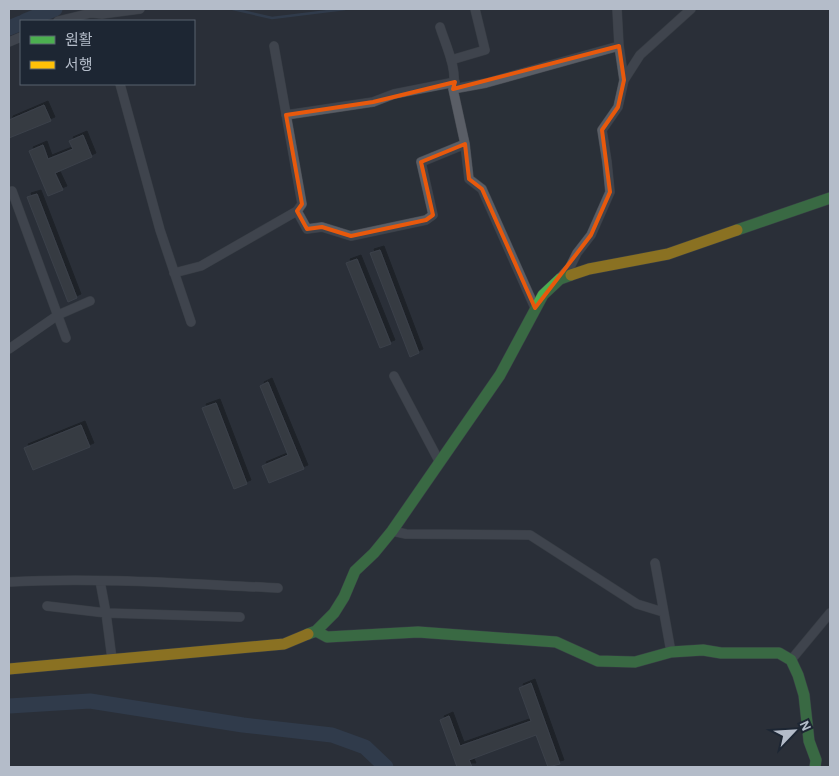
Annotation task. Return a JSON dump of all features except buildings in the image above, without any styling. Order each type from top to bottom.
[{"type":"main road","points":[[9,669],[284,644],[316,631],[334,613],[344,597],[355,571],[374,553],[392,531],[500,376],[543,295],[560,280],[589,269],[668,254],[830,198]]},
{"type":"main road","points":[[316,631],[328,637],[418,632],[556,642],[598,661],[635,662],[671,652],[703,650],[721,653],[780,653],[791,660],[798,675],[804,695],[809,741],[816,760],[815,767]]},
{"type":"street","points":[[62,20],[91,13],[103,17],[140,9]]},
{"type":"street","points":[[451,60],[485,50],[475,9]]},
{"type":"street","points":[[617,9],[618,46],[624,80]]},
{"type":"street","points":[[560,280],[591,235],[610,192],[602,130],[618,106],[624,80],[640,55],[691,9]]},
{"type":"street","points":[[440,27],[451,60],[469,179],[482,189],[535,308]]},
{"type":"street","points":[[174,273],[201,266],[297,212],[302,204],[274,46]]},
{"type":"street","points":[[286,114],[373,102],[394,94],[454,85],[486,83],[618,46]]},
{"type":"street","points":[[120,85],[147,187],[191,322]]},
{"type":"street","points":[[297,212],[307,230],[322,227],[351,236],[426,220],[433,215],[421,162],[465,144]]},
{"type":"street","points":[[9,192],[12,191],[66,338]]},
{"type":"street","points":[[9,349],[58,315],[90,301]]},
{"type":"street","points":[[394,376],[439,461]]},
{"type":"street","points":[[392,531],[406,534],[530,535],[637,604],[663,612]]},
{"type":"street","points":[[656,563],[671,652]]},
{"type":"street","points":[[9,582],[47,580],[100,581],[278,588]]},
{"type":"street","points":[[100,581],[112,659]]},
{"type":"street","points":[[47,606],[106,613],[240,617]]},
{"type":"street","points":[[791,660],[830,613]]},
{"type":"highlighted area","points":[[619,46],[624,80],[618,107],[602,130],[610,192],[591,235],[535,308],[482,189],[469,179],[465,144],[421,162],[433,215],[426,220],[351,236],[322,227],[307,229],[297,211],[302,204],[286,115],[373,102],[455,82],[453,89]]},
{"type":"waterway","points":[[28,20],[55,9]]},
{"type":"waterway","points":[[233,9],[272,18],[345,9]]},
{"type":"waterway","points":[[9,28],[20,23]]},
{"type":"waterway","points":[[9,706],[90,701],[243,725],[332,735],[365,747],[386,767]]},
{"type":"traffic: fast","points":[[737,230],[830,198]]},
{"type":"traffic: fast","points":[[308,634],[316,631],[334,613],[344,597],[355,571],[374,553],[392,531],[500,375],[543,295],[560,279],[571,275]]},
{"type":"traffic: fast","points":[[316,631],[327,637],[418,632],[556,642],[598,661],[635,662],[671,652],[703,650],[721,653],[779,653],[791,660],[798,675],[804,695],[809,741],[816,760],[815,767]]},
{"type":"traffic: slow","points":[[571,275],[589,269],[668,254],[737,230]]},
{"type":"traffic: slow","points":[[9,669],[284,644],[308,634]]}]
